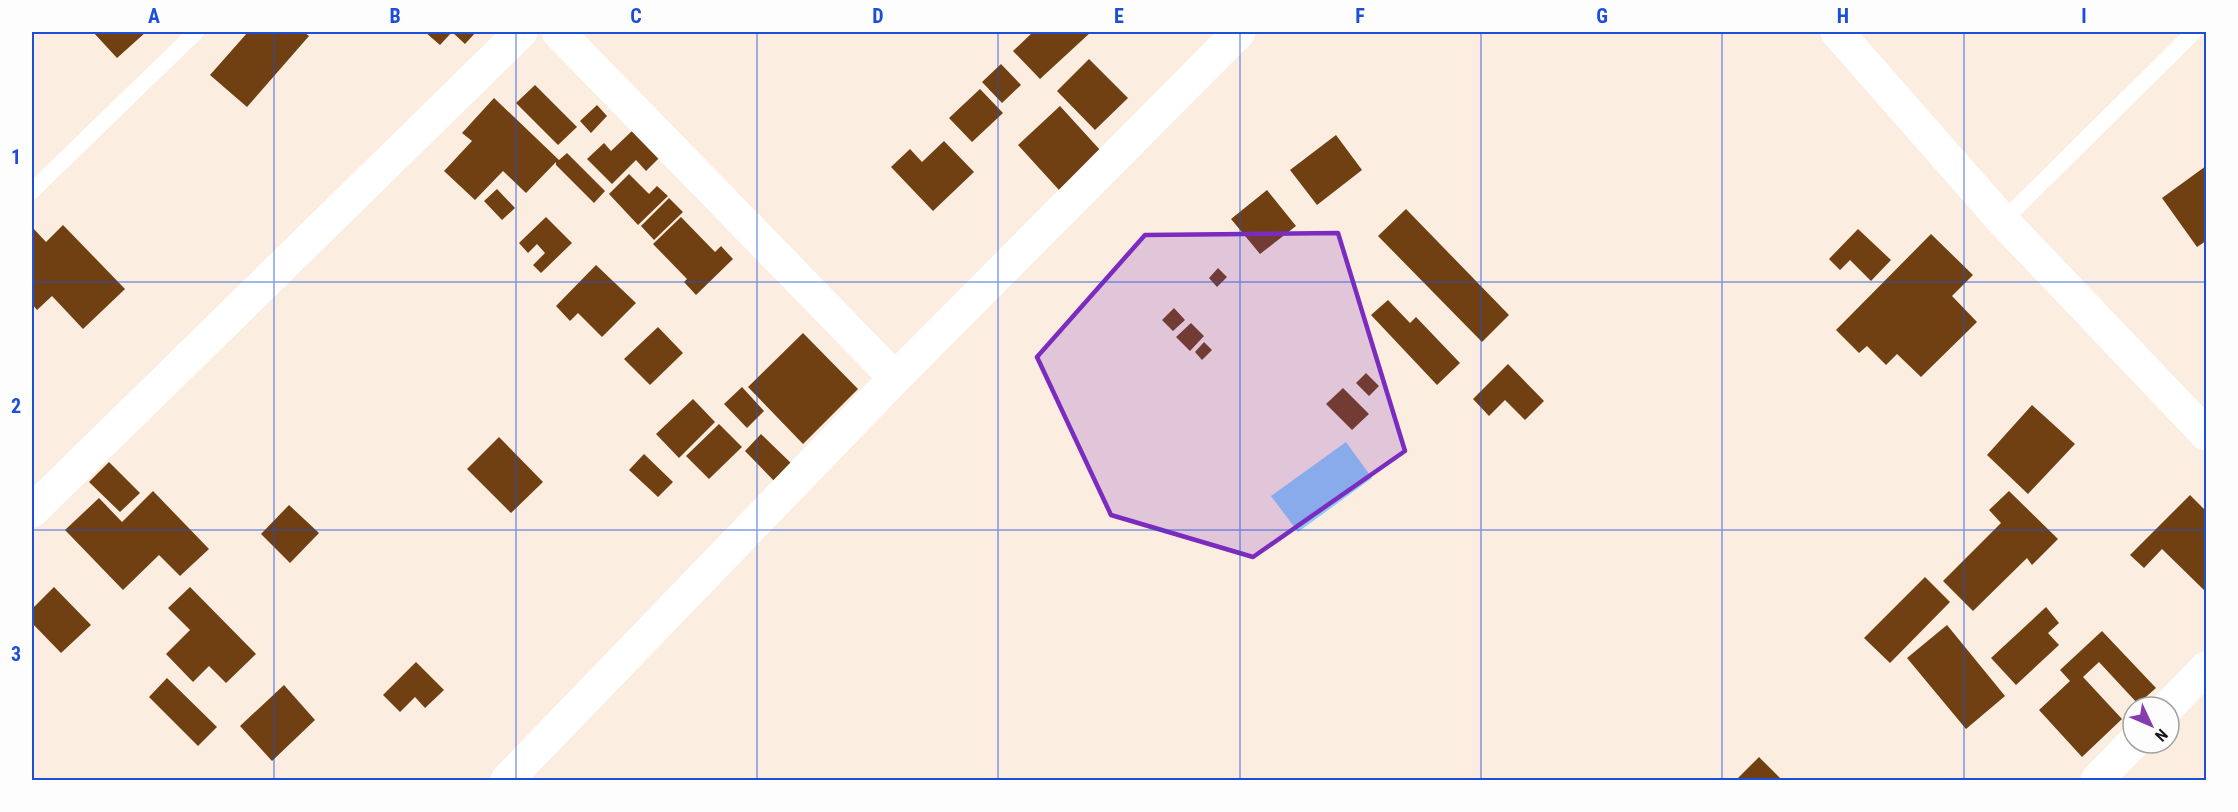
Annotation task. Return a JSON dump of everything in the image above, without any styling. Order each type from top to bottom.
[{"type":"street","points":[[32,511],[521,32]]},
{"type":"street","points":[[558,32],[895,378]]},
{"type":"street","points":[[507,780],[895,378],[1239,32]]},
{"type":"street","points":[[1837,32],[2003,221],[2206,434]]},
{"type":"street","points":[[2180,695],[2206,668]]},
{"type":"street","points":[[2097,780],[2121,755]]},
{"type":"lane","points":[[32,191],[196,32]]},
{"type":"lane","points":[[2003,221],[2194,32]]},
{"type":"highlighted area","points":[[1338,233],[1405,451],[1253,557],[1111,515],[1037,357],[1145,235]]},
{"type":"water","points":[[1346,442],[1372,478],[1298,532],[1271,496]]},
{"type":"building","points":[[93,32],[146,32],[117,58]]},
{"type":"building","points":[[248,32],[304,32],[309,36],[247,107],[210,75]]},
{"type":"building","points":[[425,32],[452,32],[440,45]]},
{"type":"building","points":[[452,32],[476,32],[465,44]]},
{"type":"building","points":[[1033,32],[1091,32],[1040,79],[1013,51]]},
{"type":"building","points":[[1089,59],[1128,98],[1095,130],[1057,91]]},
{"type":"building","points":[[1001,64],[1021,85],[1002,103],[982,82]]},
{"type":"building","points":[[535,85],[577,127],[558,145],[516,103]]},
{"type":"building","points":[[980,89],[1003,113],[972,142],[949,118]]},
{"type":"building","points":[[494,98],[559,160],[567,153],[605,191],[594,203],[556,165],[556,162],[526,193],[503,171],[475,200],[444,171],[472,141],[462,133]]},
{"type":"building","points":[[597,105],[607,116],[591,133],[580,121]]},
{"type":"building","points":[[1060,106],[1101,151],[1059,190],[1018,145]]},
{"type":"building","points":[[632,131],[659,158],[646,171],[636,160],[612,184],[587,159],[604,143],[611,151]]},
{"type":"building","points":[[1336,135],[1362,170],[1317,205],[1290,170]]},
{"type":"building","points":[[944,141],[974,172],[933,211],[891,167],[910,149],[922,162]]},
{"type":"building","points":[[2206,166],[2206,241],[2197,247],[2162,198]]},
{"type":"building","points":[[629,174],[649,194],[657,186],[668,196],[638,225],[609,194]]},
{"type":"building","points":[[497,189],[515,208],[502,220],[484,201]]},
{"type":"building","points":[[1267,190],[1296,226],[1260,254],[1231,219]]},
{"type":"building","points":[[669,198],[683,212],[654,240],[641,226]]},
{"type":"building","points":[[1406,209],[1509,315],[1482,342],[1378,236]]},
{"type":"building","points":[[546,217],[572,243],[541,273],[533,265],[545,253],[537,244],[528,253],[519,243]]},
{"type":"building","points":[[681,217],[715,252],[721,246],[733,259],[696,295],[684,282],[687,279],[653,244]]},
{"type":"building","points":[[63,225],[125,289],[83,329],[52,296],[37,310],[32,304],[32,227],[46,242]]},
{"type":"building","points":[[1858,229],[1891,260],[1871,281],[1850,260],[1840,270],[1829,259]]},
{"type":"building","points":[[1931,234],[1973,275],[1952,296],[1977,322],[1921,377],[1897,354],[1886,365],[1867,346],[1859,353],[1836,330]]},
{"type":"building","points":[[596,265],[636,303],[602,337],[578,313],[570,321],[556,306]]},
{"type":"building","points":[[1218,268],[1227,277],[1217,287],[1209,278]]},
{"type":"building","points":[[1388,300],[1410,323],[1416,317],[1460,363],[1437,385],[1371,315]]},
{"type":"building","points":[[1174,308],[1185,320],[1173,331],[1162,320]]},
{"type":"building","points":[[1191,323],[1204,336],[1190,351],[1176,337]]},
{"type":"building","points":[[658,327],[683,353],[650,385],[624,359]]},
{"type":"building","points":[[803,333],[858,389],[803,444],[748,387]]},
{"type":"building","points":[[1204,342],[1212,350],[1202,360],[1195,352]]},
{"type":"building","points":[[1508,364],[1544,401],[1525,420],[1505,400],[1489,416],[1473,399]]},
{"type":"building","points":[[1366,373],[1379,386],[1369,396],[1356,383]]},
{"type":"building","points":[[742,387],[764,411],[747,428],[724,404]]},
{"type":"building","points":[[1343,388],[1369,414],[1352,430],[1326,404]]},
{"type":"building","points":[[693,399],[715,422],[679,458],[656,434]]},
{"type":"building","points":[[2032,405],[2075,444],[2028,494],[1987,455]]},
{"type":"building","points":[[719,424],[742,447],[709,479],[686,456]]},
{"type":"building","points":[[761,434],[793,465],[776,483],[745,451]]},
{"type":"building","points":[[499,437],[543,482],[511,513],[467,469]]},
{"type":"building","points":[[644,454],[673,482],[658,497],[629,470]]},
{"type":"building","points":[[109,462],[140,493],[120,512],[89,482]]},
{"type":"building","points":[[153,491],[209,549],[180,576],[159,555],[123,590],[65,530],[99,498],[122,522]]},
{"type":"building","points":[[2009,491],[2058,539],[2032,565],[2027,558],[1973,611],[1943,581],[2001,523],[1989,510]]},
{"type":"building","points":[[2190,495],[2206,511],[2206,592],[2162,549],[2144,568],[2130,555]]},
{"type":"building","points":[[289,505],[319,533],[290,563],[261,534]]},
{"type":"building","points":[[1925,577],[1950,602],[1890,663],[1864,638]]},
{"type":"building","points":[[54,587],[91,625],[61,653],[32,623],[32,609]]},
{"type":"building","points":[[190,587],[256,654],[226,683],[209,666],[193,682],[166,654],[190,630],[168,608]]},
{"type":"building","points":[[2046,607],[2059,623],[2048,633],[2059,645],[2016,685],[1991,658]]},
{"type":"building","points":[[1947,625],[2005,696],[1966,729],[1907,658]]},
{"type":"building","points":[[2102,631],[2156,688],[2148,695],[2130,695],[2099,662],[2083,677],[2121,720],[2082,757],[2039,710],[2070,681],[2060,670]]},
{"type":"building","points":[[416,662],[444,690],[425,708],[415,697],[400,712],[383,695]]},
{"type":"building","points":[[167,678],[217,727],[198,746],[149,697]]},
{"type":"building","points":[[284,685],[315,720],[272,761],[240,726]]},
{"type":"building","points":[[1759,757],[1782,780],[1736,780]]}]
